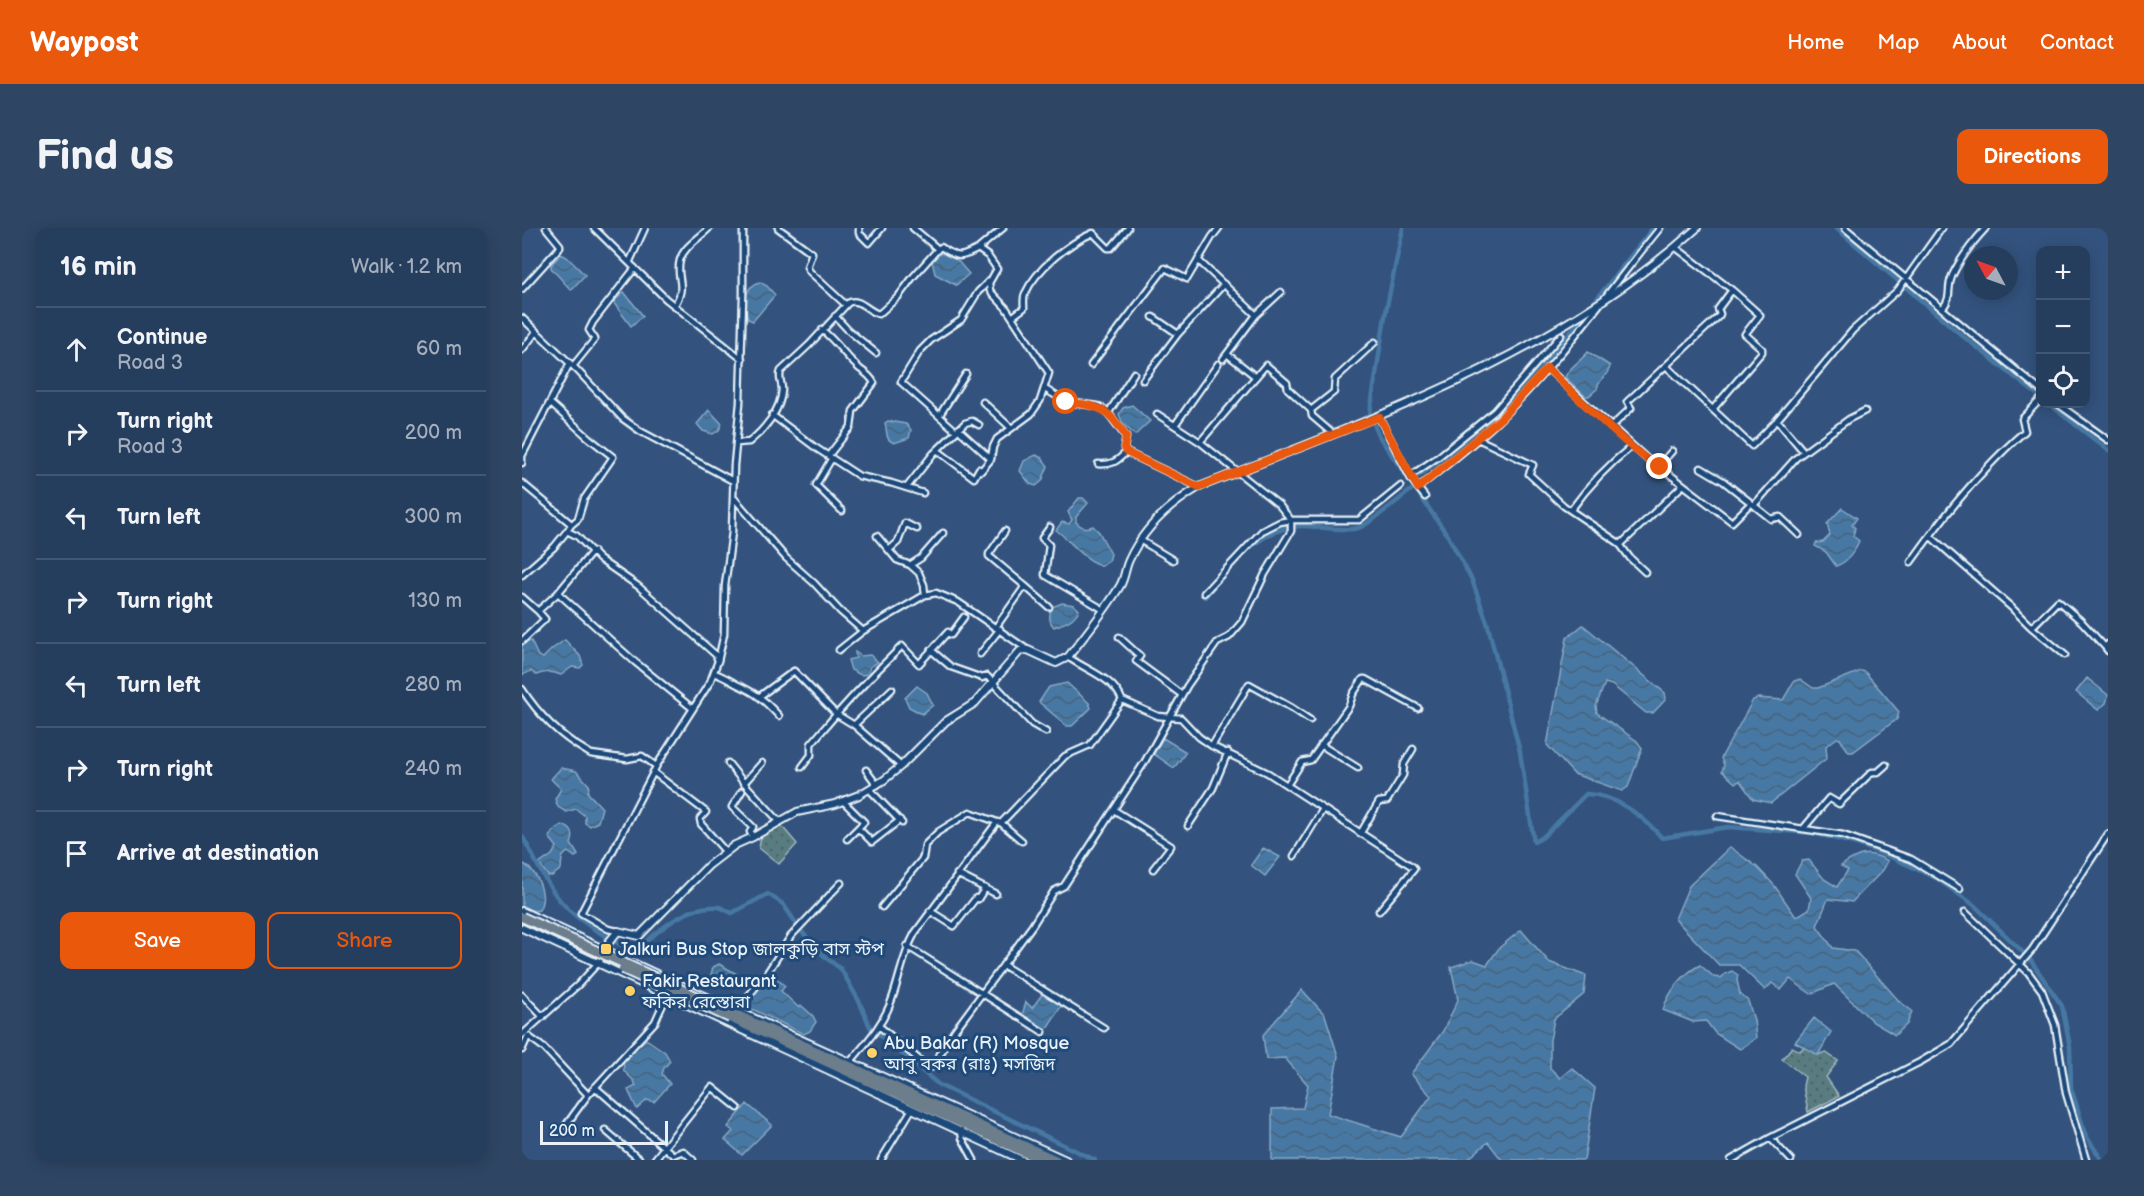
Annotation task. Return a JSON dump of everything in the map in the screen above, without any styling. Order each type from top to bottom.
[{"type":"main road","points":[[522,917],[733,1014],[962,1128],[1041,1160]]},
{"type":"main road","points":[[522,922],[733,1014]]},
{"type":"main road","points":[[750,1024],[1056,1160]]},
{"type":"street","points":[[522,289],[560,247],[546,228]]},
{"type":"street","points":[[594,228],[674,306],[742,359]]},
{"type":"street","points":[[630,261],[645,228]]},
{"type":"street","points":[[674,306],[681,294],[681,259],[690,246],[709,228]]},
{"type":"street","points":[[743,228],[742,359],[733,482],[732,532],[725,586],[724,634],[718,661],[714,673],[656,766],[581,913],[617,933],[639,936],[725,851],[797,812],[843,801],[877,785],[901,766],[946,721],[975,703],[1016,654],[1028,650]]},
{"type":"street","points":[[778,228],[812,253],[807,267],[810,272],[846,305]]},
{"type":"street","points":[[859,228],[859,234],[869,243],[882,228]]},
{"type":"street","points":[[913,228],[938,249]]},
{"type":"street","points":[[737,443],[749,442],[761,432],[772,415],[782,390],[779,375],[781,371],[846,305],[853,301],[858,302],[873,313],[879,314],[886,310],[938,249],[942,247],[958,257],[964,257],[978,249],[1003,228]]},
{"type":"street","points":[[1012,317],[1023,311],[1025,294],[1058,254],[1093,233],[1108,248],[1111,248],[1128,228]]},
{"type":"street","points":[[1091,365],[1165,268],[1187,279],[1219,228]]},
{"type":"street","points":[[1417,487],[1508,412],[1547,368],[1660,228]]},
{"type":"street","points":[[839,650],[863,631],[926,596],[936,593],[944,595],[998,628],[1028,650],[1056,663],[1068,657],[1104,610],[1123,579],[1129,559],[1140,540],[1164,512],[1199,487],[1377,418],[1490,366],[1596,306],[1697,228]]},
{"type":"street","points":[[1845,228],[1905,281],[1943,308],[2036,387]]},
{"type":"street","points":[[1666,366],[1751,446],[1777,420],[1853,330],[1898,290],[1942,228]]},
{"type":"street","points":[[1943,308],[1950,300],[1950,281],[1964,253],[1986,228]]},
{"type":"street","points":[[1675,247],[1760,314],[1745,334],[1763,350],[1713,409]]},
{"type":"street","points":[[978,249],[996,265],[996,272],[978,292],[965,317],[926,345],[914,358],[902,378],[902,384],[991,459]]},
{"type":"street","points":[[1198,260],[1256,315]]},
{"type":"street","points":[[522,463],[522,457],[572,364],[595,339],[589,330],[593,322],[635,268]]},
{"type":"street","points":[[937,450],[974,478],[979,469],[981,471],[991,459],[997,439],[1030,414],[1045,389],[1049,373],[1012,317],[990,291],[991,279]]},
{"type":"street","points":[[1143,380],[1178,334],[1224,284]]},
{"type":"street","points":[[1611,427],[1631,408],[1627,402],[1720,315],[1718,309],[1732,290]]},
{"type":"street","points":[[1256,376],[1225,356],[1256,315],[1281,292]]},
{"type":"street","points":[[835,316],[848,330],[876,352]]},
{"type":"street","points":[[1154,317],[1178,334]]},
{"type":"street","points":[[522,318],[572,364],[628,423],[733,482]]},
{"type":"street","points":[[822,330],[835,340],[848,359],[874,383],[853,411],[851,428],[830,457],[816,485],[842,511]]},
{"type":"street","points":[[522,350],[536,332]]},
{"type":"street","points":[[1411,477],[1495,411],[1561,335]]},
{"type":"street","points":[[1311,410],[1334,393],[1335,379],[1375,342]]},
{"type":"street","points":[[1175,425],[1218,364]]},
{"type":"street","points":[[1200,442],[1267,366],[1287,382],[1288,389],[1311,410],[1311,416],[1333,434]]},
{"type":"street","points":[[1547,368],[1632,446],[1732,522],[1796,458],[1849,419],[1865,411]]},
{"type":"street","points":[[1108,412],[1134,373]]},
{"type":"street","points":[[939,416],[966,374]]},
{"type":"street","points":[[1045,389],[1066,402],[1098,406],[1108,412],[1126,437],[1124,448],[1126,452],[1199,487]]},
{"type":"street","points":[[983,402],[1011,428]]},
{"type":"street","points":[[522,575],[554,547],[578,519],[584,499],[613,456],[550,403]]},
{"type":"street","points":[[1911,562],[1983,469],[2025,431],[2022,419],[2036,405]]},
{"type":"street","points":[[2064,408],[2108,440]]},
{"type":"street","points":[[879,1026],[925,1066],[931,1068],[1032,926],[1055,889],[1064,886],[1144,763],[1182,695],[1217,643],[1233,634],[1242,622],[1265,574],[1291,531],[1292,521],[1279,505],[1239,471],[1157,414]]},
{"type":"street","points":[[772,415],[859,476],[923,493]]},
{"type":"street","points":[[1377,418],[1425,497]]},
{"type":"street","points":[[907,488],[937,450],[957,430],[969,420],[979,425]]},
{"type":"street","points":[[1777,420],[1804,452]]},
{"type":"street","points":[[1478,439],[1533,465],[1529,474],[1564,506],[1620,545],[1645,572]]},
{"type":"street","points":[[1571,510],[1587,487],[1608,465],[1632,446]]},
{"type":"street","points":[[1658,467],[1672,451]]},
{"type":"street","points":[[1098,464],[1110,465],[1126,452]]},
{"type":"street","points":[[1701,468],[1723,481],[1771,519],[1780,518],[1799,535]]},
{"type":"street","points":[[522,483],[571,525]]},
{"type":"street","points":[[1620,545],[1683,485]]},
{"type":"street","points":[[1203,593],[1259,532],[1280,522],[1359,520],[1401,486]]},
{"type":"street","points":[[733,497],[786,558],[863,631]]},
{"type":"street","points":[[889,550],[898,542],[905,523],[917,529]]},
{"type":"street","points":[[1050,527],[1042,538],[1049,545],[1046,575],[1104,610]]},
{"type":"street","points":[[567,531],[577,536],[612,569],[638,586],[716,656],[718,661]]},
{"type":"street","points":[[1005,531],[989,556],[1049,607]]},
{"type":"street","points":[[910,565],[921,558],[943,533]]},
{"type":"street","points":[[1930,536],[2065,655]]},
{"type":"street","points":[[877,537],[897,560],[910,565],[920,573],[926,596]]},
{"type":"street","points":[[1140,540],[1173,560]]},
{"type":"street","points":[[538,611],[558,593],[593,551]]},
{"type":"street","points":[[980,654],[1025,586]]},
{"type":"street","points":[[558,593],[635,662],[692,708]]},
{"type":"street","points":[[522,597],[545,619],[522,641]]},
{"type":"street","points":[[2031,627],[2058,601],[2107,647]]},
{"type":"street","points":[[802,767],[811,755],[811,744],[874,673],[902,646],[919,664],[948,632],[951,635],[964,617]]},
{"type":"street","points":[[1119,637],[1140,656],[1136,661],[1182,695]]},
{"type":"street","points":[[931,650],[951,667],[982,678],[987,676],[1032,724],[1046,732]]},
{"type":"street","points":[[1068,657],[1097,673],[1120,695],[1122,700],[1158,716],[1171,716],[1184,720],[1199,737],[1212,746],[1228,752],[1287,785],[1414,868],[1379,911]]},
{"type":"street","points":[[760,696],[794,671],[836,714],[854,725],[901,766]]},
{"type":"street","points":[[714,673],[760,696],[779,716]]},
{"type":"street","points":[[1287,785],[1302,762],[1311,760],[1349,706],[1353,694],[1363,679],[1365,678],[1418,708]]},
{"type":"street","points":[[1212,746],[1249,684],[1310,720]]},
{"type":"street","points":[[522,689],[552,725],[591,754],[627,759],[642,756],[656,766]]},
{"type":"street","points":[[854,725],[892,689]]},
{"type":"street","points":[[851,1061],[871,1038],[892,1001],[908,946],[957,874],[999,822],[1065,756],[1090,745],[1122,700]]},
{"type":"street","points":[[1321,745],[1358,768]]},
{"type":"street","points":[[1360,834],[1379,802],[1387,801],[1403,775],[1404,765],[1413,749]]},
{"type":"street","points":[[1188,826],[1213,788],[1228,752]]},
{"type":"street","points":[[728,763],[779,821]]},
{"type":"street","points":[[744,783],[762,763]]},
{"type":"street","points":[[1803,829],[1829,798],[1839,804],[1872,772],[1878,772],[1886,765]]},
{"type":"street","points":[[866,770],[877,785]]},
{"type":"street","points":[[653,772],[706,812],[700,819],[701,824],[725,851]]},
{"type":"street","points":[[858,828],[872,842],[901,821],[869,789]]},
{"type":"street","points":[[742,791],[732,807],[753,827],[750,832],[753,837]]},
{"type":"street","points":[[843,801],[864,822],[847,840]]},
{"type":"street","points":[[1294,856],[1323,809]]},
{"type":"street","points":[[1114,810],[1171,846],[1153,869]]},
{"type":"street","points":[[882,907],[922,858],[925,845],[938,832],[970,812],[999,822],[1022,841]]},
{"type":"street","points":[[1717,816],[1843,835],[1908,858],[1960,889]]},
{"type":"street","points":[[1731,1160],[1951,1044],[2032,950],[2108,834]]},
{"type":"street","points":[[957,874],[996,894]]},
{"type":"street","points":[[522,910],[733,1014],[767,973],[802,922],[840,883]]},
{"type":"street","points":[[930,911],[954,926],[985,888]]},
{"type":"street","points":[[1965,912],[2021,963],[2042,991],[2055,1025],[2066,1093],[2084,1159]]},
{"type":"street","points":[[522,928],[667,995],[851,1061],[1066,1160]]},
{"type":"street","points":[[522,1050],[525,1036],[598,963],[609,942],[617,933]]},
{"type":"street","points":[[908,946],[1043,1032]]},
{"type":"street","points":[[1003,965],[1104,1028]]},
{"type":"street","points":[[522,995],[543,1017]]},
{"type":"street","points":[[566,1125],[588,1095],[655,1022],[667,995]]},
{"type":"street","points":[[750,1024],[912,1109],[962,1128],[1022,1160]]},
{"type":"street","points":[[525,1036],[544,1048],[588,1095]]},
{"type":"street","points":[[595,1087],[663,1148],[675,1155],[683,1151],[693,1160]]},
{"type":"street","points":[[654,1160],[712,1087],[738,1108]]},
{"type":"street","points":[[881,1160],[912,1109]]},
{"type":"street","points":[[962,1128],[962,1138],[974,1160]]},
{"type":"street","points":[[605,1130],[640,1160]]},
{"type":"street","points":[[1770,1138],[1791,1160]]},
{"type":"green space","points":[[780,824],[797,844],[779,864],[759,848],[761,836]]},
{"type":"green space","points":[[1792,1047],[1800,1051],[1804,1047],[1818,1055],[1825,1052],[1838,1061],[1826,1077],[1839,1096],[1808,1112],[1803,1086],[1805,1077],[1782,1059]]},
{"type":"water","points":[[941,253],[957,260],[969,274],[956,285],[935,274],[932,261]]},
{"type":"water","points":[[561,254],[585,275],[571,290],[551,268]]},
{"type":"water","points":[[760,282],[775,295],[753,321],[748,319],[745,302],[751,288]]},
{"type":"water","points":[[624,292],[643,316],[631,326],[613,302]]},
{"type":"water","points":[[1588,352],[1610,366],[1597,389],[1589,396],[1585,396],[1565,377]]},
{"type":"water","points":[[1132,405],[1150,421],[1135,435],[1123,424],[1119,414],[1123,408]]},
{"type":"water","points":[[709,410],[722,424],[713,434],[703,431],[697,424]]},
{"type":"water","points":[[888,421],[906,424],[911,430],[909,438],[894,443],[891,441],[885,423]]},
{"type":"water","points":[[1036,455],[1042,458],[1048,466],[1042,481],[1036,486],[1030,484],[1020,471],[1024,461]]},
{"type":"water","points":[[1079,498],[1083,498],[1088,503],[1076,517],[1076,522],[1084,527],[1093,526],[1099,532],[1111,554],[1109,561],[1101,566],[1094,563],[1056,530],[1062,522],[1069,524],[1072,520],[1068,512]]},
{"type":"water","points":[[1842,508],[1857,518],[1852,525],[1855,528],[1853,536],[1859,541],[1850,556],[1836,566],[1826,552],[1815,546],[1816,543],[1823,542],[1830,535],[1827,524]]},
{"type":"water","points":[[1062,603],[1074,605],[1079,610],[1071,619],[1054,627],[1050,620],[1052,607]]},
{"type":"water","points":[[1583,625],[1665,693],[1666,699],[1653,713],[1646,713],[1612,685],[1605,683],[1596,706],[1597,713],[1637,741],[1642,748],[1628,787],[1622,791],[1574,774],[1547,745],[1567,638]]},
{"type":"water","points":[[565,640],[580,656],[583,665],[580,668],[572,667],[561,675],[548,672],[536,675],[531,671],[522,675],[522,643],[531,641],[538,656],[543,658]]},
{"type":"water","points":[[855,652],[861,656],[870,655],[878,662],[870,667],[868,674],[861,675],[851,670],[848,660],[856,658]]},
{"type":"water","points":[[1861,671],[1865,672],[1899,712],[1897,719],[1853,752],[1849,752],[1837,738],[1826,746],[1827,758],[1771,803],[1753,799],[1740,781],[1735,783],[1722,771],[1724,765],[1721,758],[1753,700],[1758,698],[1783,700],[1794,681],[1800,679],[1813,688],[1818,688]]},
{"type":"water","points":[[2087,678],[2108,695],[2106,703],[2098,710],[2076,692]]},
{"type":"water","points":[[1067,683],[1089,703],[1091,708],[1072,726],[1067,726],[1039,702],[1049,687]]},
{"type":"water","points":[[917,686],[927,693],[933,705],[922,714],[909,707],[905,698]]},
{"type":"water","points":[[1163,738],[1186,752],[1174,768],[1154,754]]},
{"type":"water","points":[[561,768],[576,771],[589,785],[588,793],[602,808],[598,822],[590,826],[585,823],[585,816],[576,809],[566,812],[558,807],[555,799],[561,789],[551,779]]},
{"type":"water","points":[[562,825],[572,832],[571,844],[578,855],[575,857],[568,852],[565,854],[561,869],[552,876],[548,876],[539,864],[552,855],[557,847],[549,837],[555,829]]},
{"type":"water","points":[[1730,847],[1757,867],[1774,885],[1796,917],[1809,909],[1811,898],[1795,874],[1802,861],[1809,860],[1824,879],[1837,887],[1848,870],[1841,866],[1853,858],[1870,854],[1888,861],[1883,870],[1852,902],[1828,899],[1817,926],[1833,948],[1855,951],[1899,1001],[1912,1011],[1907,1024],[1895,1035],[1873,1022],[1834,984],[1811,994],[1790,979],[1781,990],[1772,983],[1765,990],[1739,965],[1719,965],[1675,919],[1689,886]]},
{"type":"water","points":[[1263,848],[1280,857],[1265,876],[1251,865]]},
{"type":"water","points":[[522,864],[534,873],[542,891],[542,904],[539,910],[535,911],[522,906]]},
{"type":"water","points":[[1521,930],[1549,962],[1586,976],[1584,994],[1554,1019],[1550,1040],[1550,1068],[1560,1078],[1572,1068],[1595,1088],[1584,1160],[1502,1160],[1488,1142],[1467,1160],[1272,1160],[1272,1109],[1303,1108],[1308,1085],[1285,1058],[1266,1059],[1263,1035],[1302,990],[1325,1015],[1338,1056],[1328,1114],[1401,1137],[1431,1096],[1411,1074],[1443,1031],[1458,1000],[1451,967],[1473,960],[1487,965],[1499,948]]},
{"type":"water","points":[[719,964],[737,974],[730,982],[715,984],[710,979],[713,967]]},
{"type":"water","points":[[1700,965],[1714,977],[1721,978],[1732,971],[1738,975],[1740,994],[1748,1001],[1754,1020],[1756,1038],[1740,1049],[1715,1033],[1706,1021],[1693,1022],[1663,1010],[1677,984]]},
{"type":"water","points":[[771,973],[785,986],[781,991],[798,1007],[802,1006],[813,1016],[816,1022],[810,1031],[804,1034],[748,1007],[748,1000]]},
{"type":"water","points":[[1043,993],[1062,1005],[1045,1031],[1022,1015],[1026,1002],[1032,1008]]},
{"type":"water","points":[[1814,1018],[1831,1032],[1818,1055],[1795,1042]]},
{"type":"water","points":[[646,1039],[665,1052],[670,1061],[662,1074],[670,1084],[654,1102],[647,1100],[637,1109],[628,1090],[636,1086],[624,1071],[623,1059]]},
{"type":"water","points":[[747,1104],[772,1125],[742,1155],[725,1140],[733,1131],[728,1127]]},
{"type":"waterway","points":[[1403,228],[1385,316],[1370,413],[1378,435],[1448,536],[1472,580],[1487,622],[1520,752],[1534,842],[1543,837],[1586,794],[1618,802],[1647,822],[1662,838],[1728,827],[1813,833],[1857,844],[1936,878],[1974,905],[2029,958],[2062,1006],[2070,1047],[2071,1088],[2086,1136],[2102,1160]]},
{"type":"waterway","points":[[1410,482],[1457,448],[1498,414],[1576,325],[1653,228]]},
{"type":"waterway","points":[[1836,228],[1964,337],[2036,394]]},
{"type":"waterway","points":[[2054,408],[2108,450]]},
{"type":"waterway","points":[[1205,597],[1235,562],[1272,533],[1302,526],[1358,528],[1377,517],[1414,488]]},
{"type":"waterway","points":[[522,836],[546,880],[562,903],[591,927],[634,952],[662,928],[684,914],[707,907],[719,907],[732,913],[768,894],[783,904],[802,932],[825,957],[841,969],[870,1027],[939,1085],[1095,1160]]},
{"type":"place","name":"Jalkuri Bus Stop জালকুড়ি বাস স্টপ","points":[[606,949]]},
{"type":"place","name":"Fakir Restaurant ফকির রেস্তোরা","points":[[630,991]]},
{"type":"place","name":"Abu Bakar (R) Mosque আবু বকর (রাঃ) মসজিদ","points":[[872,1053]]},
{"type":"route","points":[[1066,402],[1098,406],[1106,410],[1126,437],[1124,448],[1126,452],[1199,487],[1379,417],[1418,488],[1501,418],[1547,368],[1632,446],[1655,466],[1660,467]]}]
